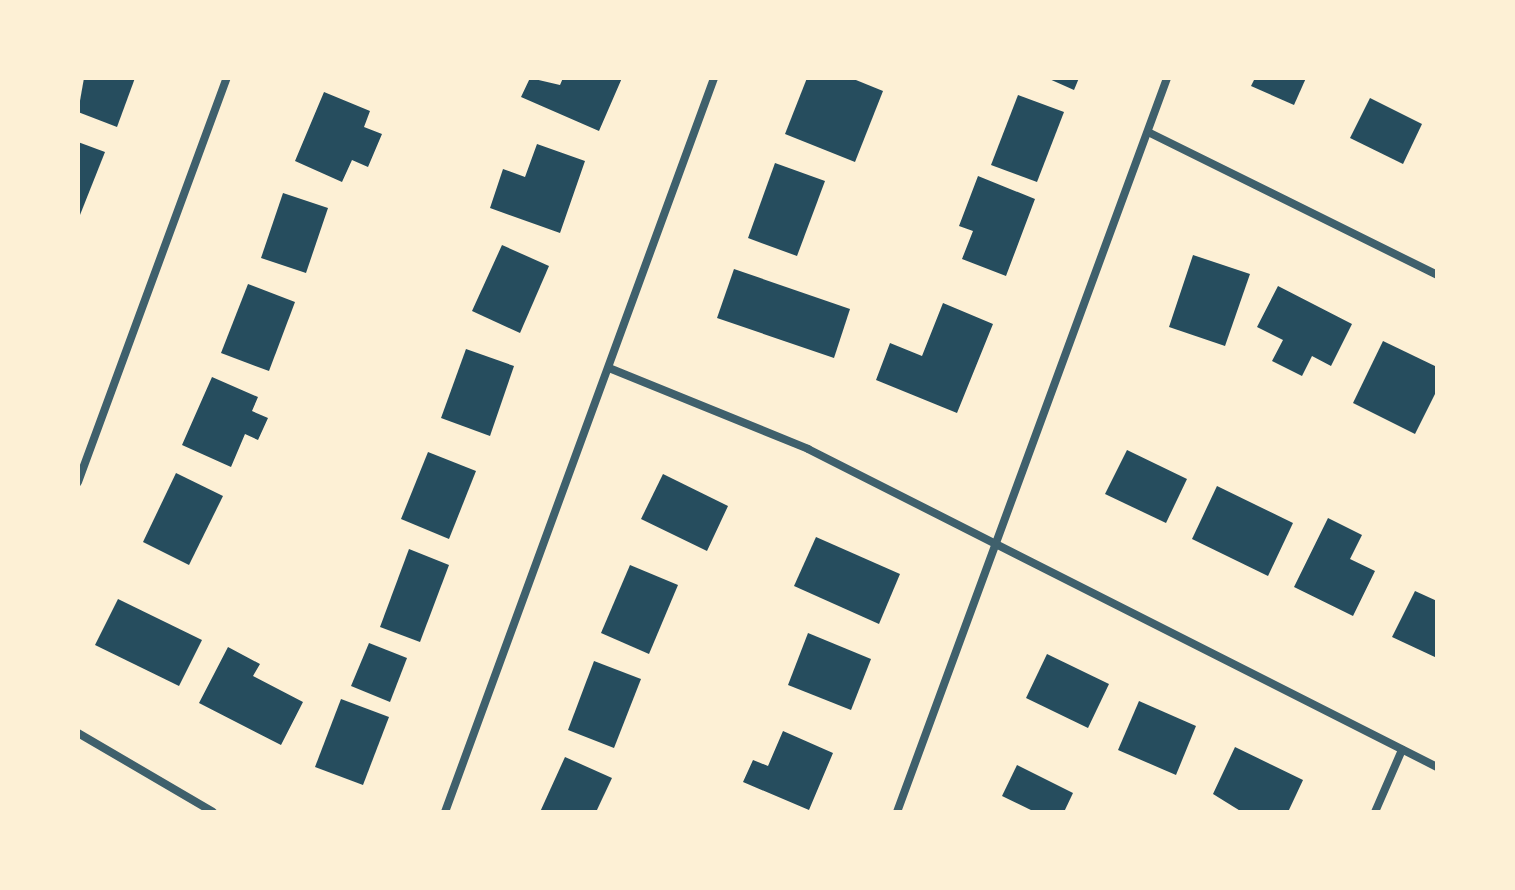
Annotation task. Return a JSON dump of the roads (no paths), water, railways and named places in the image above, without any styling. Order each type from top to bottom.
[{"type":"street","points":[[78,482],[227,78]]},
{"type":"street","points":[[445,812],[714,78]]},
{"type":"street","points":[[897,812],[1167,78]]},
{"type":"street","points":[[1148,132],[1437,275]]},
{"type":"street","points":[[609,368],[808,449],[1437,767]]},
{"type":"street","points":[[78,733],[213,812]]},
{"type":"street","points":[[1375,812],[1402,750]]}]
